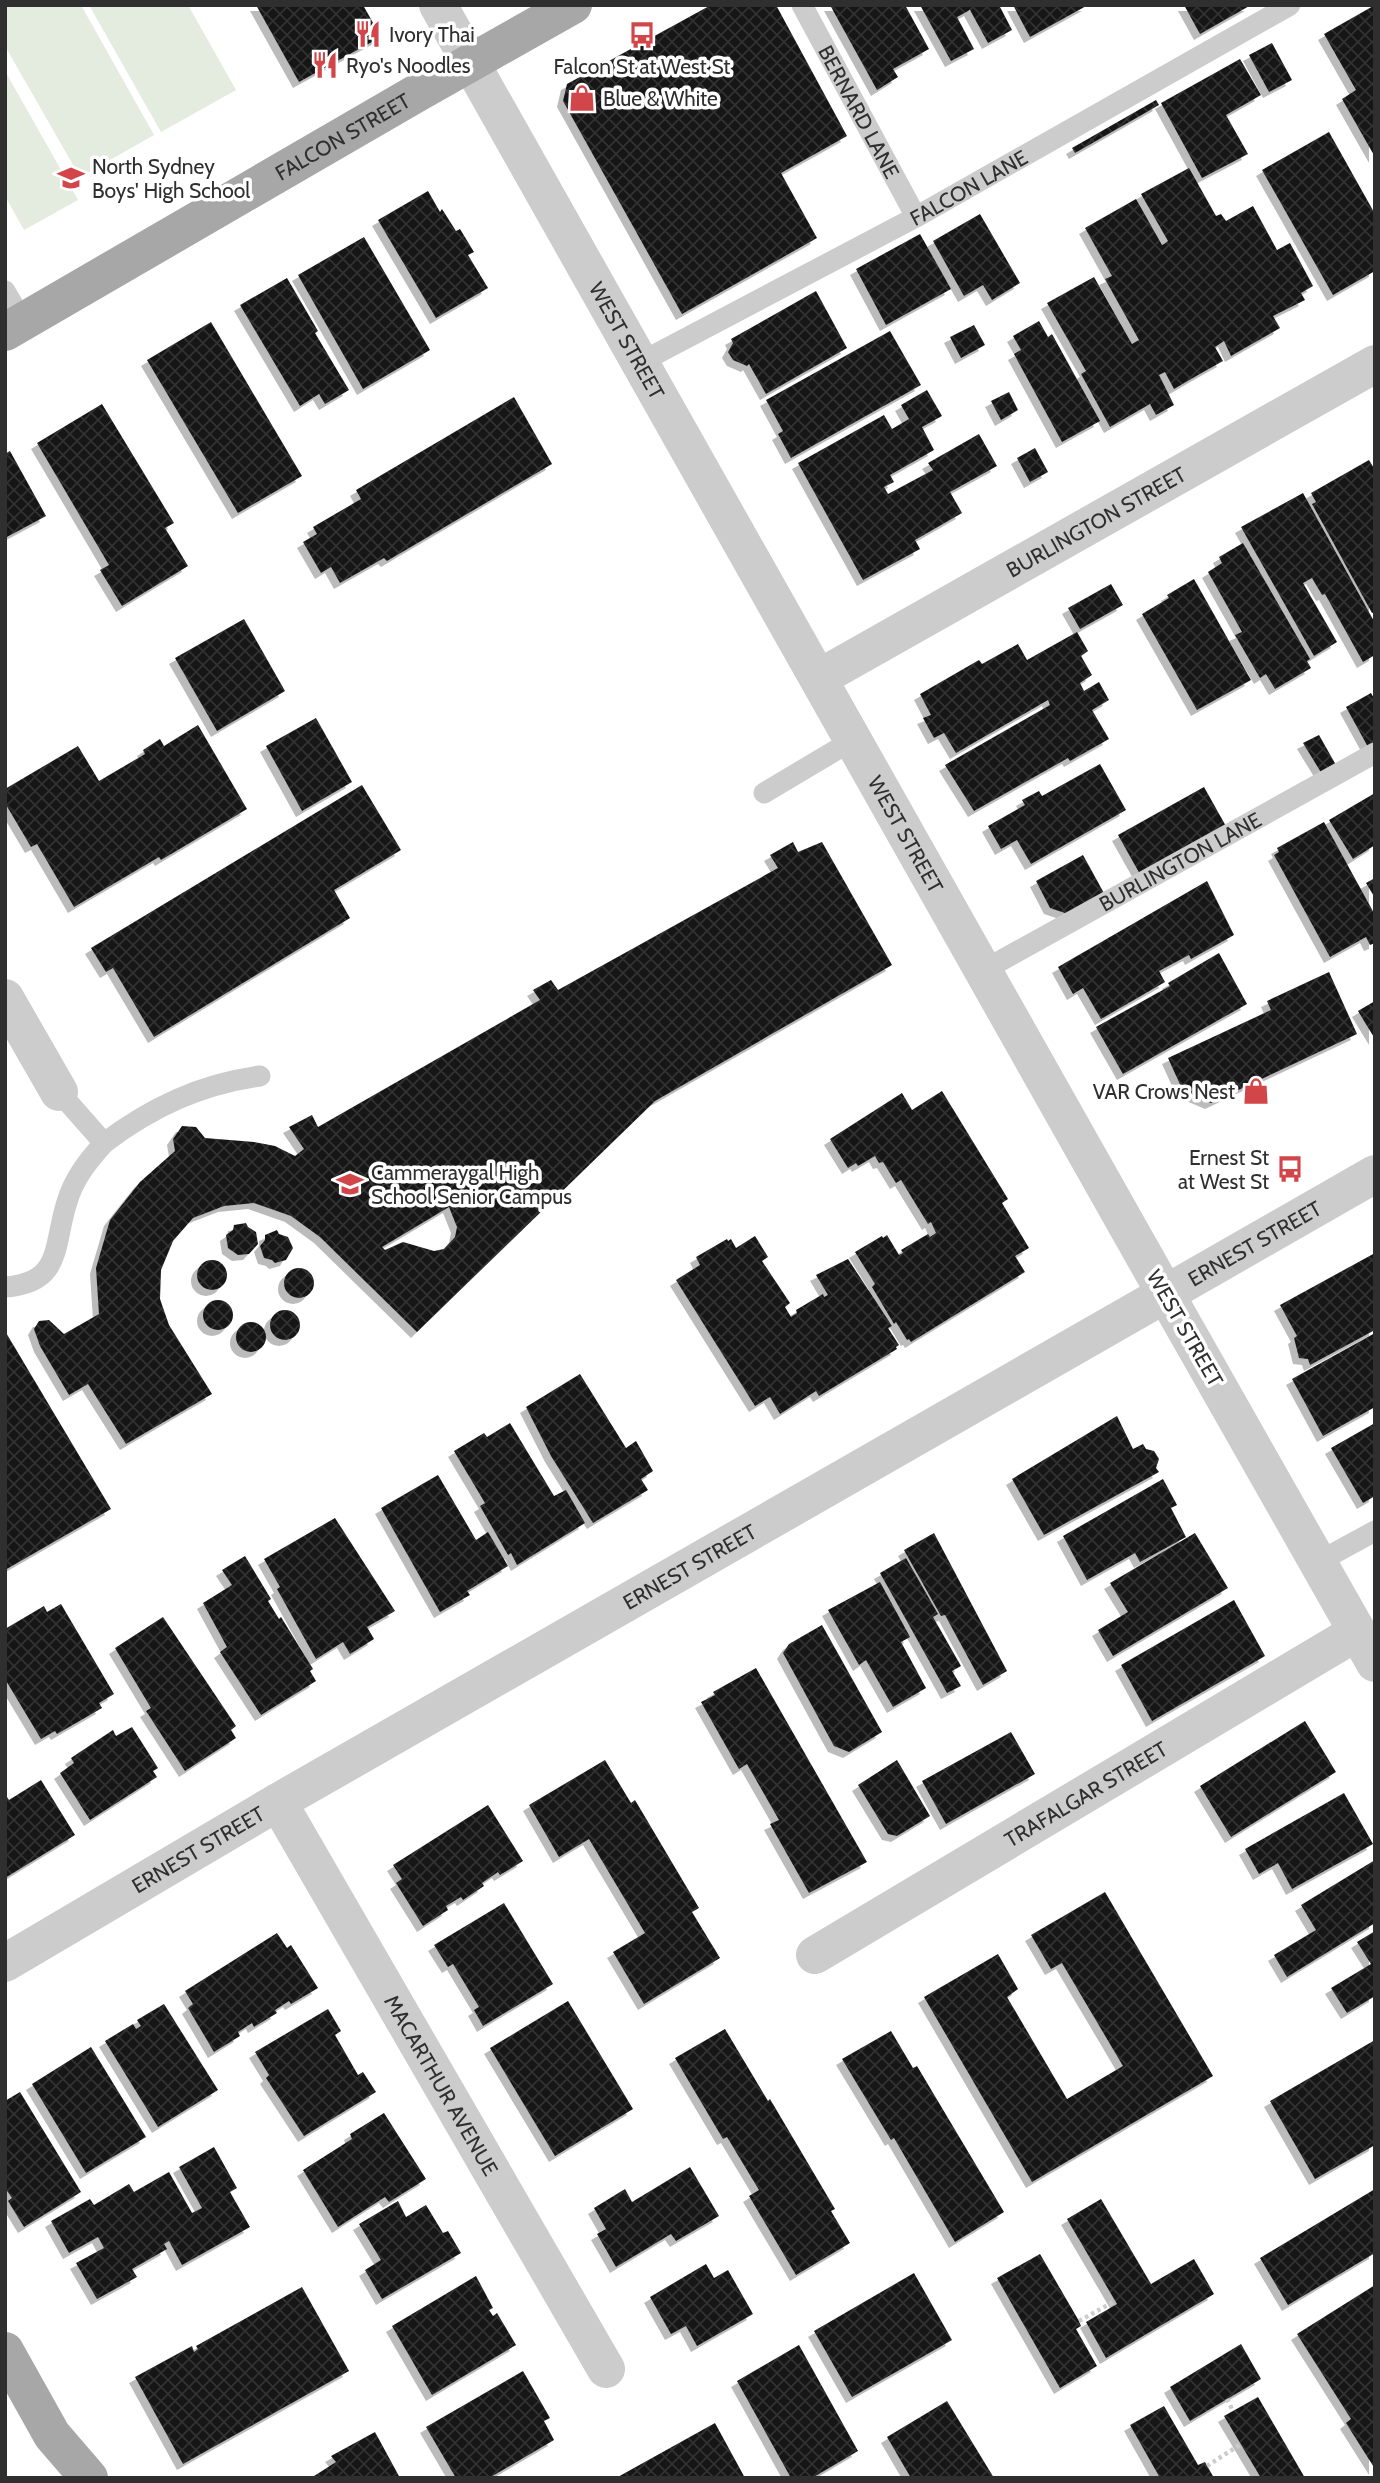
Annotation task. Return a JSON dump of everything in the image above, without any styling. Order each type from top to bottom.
[{"type":"main road","name":"FALCON STREET","points":[[11,315],[573,5]]},
{"type":"main road","points":[[5,2351],[52,2435],[89,2478]]},
{"type":"main road","points":[[52,2435],[59,2478]]},
{"type":"street","name":"WEST STREET","points":[[438,5],[1366,1647]]},
{"type":"street","name":"BURLINGTON STREET","points":[[819,678],[1375,364]]},
{"type":"street","points":[[5,998],[59,1092]]},
{"type":"street","name":"ERNEST STREET","points":[[5,1963],[278,1802],[1375,1174]]},
{"type":"street","name":"TRAFALGAR STREET","points":[[815,1955],[1366,1647]]},
{"type":"street","name":"MACARTHUR AVENUE","points":[[278,1802],[606,2369]]},
{"type":"lane","name":"BERNARD LANE","points":[[802,5],[916,217]]},
{"type":"lane","name":"FALCON LANE","points":[[641,362],[916,217],[1290,5]]},
{"type":"lane","points":[[764,793],[853,740]]},
{"type":"lane","name":"BURLINGTON LANE","points":[[984,970],[1375,753]]},
{"type":"lane","points":[[5,1287],[24,1286],[46,1272],[58,1241],[67,1200],[84,1165],[104,1143],[133,1121],[168,1102],[228,1080],[260,1076]]},
{"type":"lane","points":[[59,1092],[104,1143]]},
{"type":"lane","points":[[1318,1562],[1375,1531]]},
{"type":"path","points":[[1079,2321],[1115,2301]]},
{"type":"path","points":[[1227,2399],[1233,2411]]},
{"type":"path","points":[[1207,2466],[1241,2444]]},
{"type":"shaded area","points":[[5,5],[81,5],[154,135],[80,177],[5,46]]},
{"type":"shaded area","points":[[89,5],[188,5],[236,90],[161,132]]},
{"type":"shaded area","points":[[5,71],[78,200],[24,230],[5,196]]},
{"type":"building","points":[[256,5],[363,5],[381,37],[299,82]]},
{"type":"building","points":[[711,5],[776,5],[847,136],[781,173],[817,238],[682,314],[563,101],[567,84]]},
{"type":"building","points":[[830,5],[905,5],[929,49],[893,69],[898,77],[877,90]]},
{"type":"building","points":[[920,5],[999,5],[1012,30],[988,43],[970,10],[957,17],[974,49],[951,61]]},
{"type":"building","points":[[1013,5],[1088,5],[1030,37]]},
{"type":"building","points":[[1184,5],[1251,5],[1200,34]]},
{"type":"building","points":[[1375,5],[1375,157],[1342,99],[1356,90],[1324,34]]},
{"type":"building","points":[[1272,43],[1292,80],[1269,92],[1249,55]]},
{"type":"building","points":[[1240,59],[1261,95],[1226,115],[1248,154],[1202,178],[1161,103]]},
{"type":"building","points":[[1156,100],[1159,105],[1075,153],[1072,148]]},
{"type":"building","points":[[1329,132],[1375,214],[1375,271],[1333,295],[1262,170]]},
{"type":"building","points":[[1189,168],[1216,216],[1221,214],[1226,221],[1253,206],[1277,250],[1290,243],[1313,286],[1301,293],[1305,300],[1273,316],[1280,328],[1231,356],[1224,341],[1215,347],[1223,361],[1174,389],[1165,372],[1159,375],[1174,405],[1156,415],[1150,404],[1110,427],[1081,374],[1086,371],[1047,303],[1094,277],[1132,344],[1139,340],[1105,279],[1112,276],[1085,228],[1136,199],[1162,245],[1164,244],[1168,241],[1141,194]]},
{"type":"building","points":[[428,191],[440,212],[442,209],[456,231],[460,229],[474,252],[468,255],[488,288],[436,318],[378,220]]},
{"type":"building","points":[[980,214],[1020,283],[992,300],[983,285],[964,296],[933,241]]},
{"type":"building","points":[[920,234],[951,289],[886,325],[856,269]]},
{"type":"building","points":[[364,237],[430,350],[363,389],[298,275]]},
{"type":"building","points":[[287,278],[318,331],[315,333],[349,390],[325,404],[319,394],[300,406],[240,305]]},
{"type":"building","points":[[816,291],[847,348],[766,394],[749,364],[747,366],[733,360],[728,352],[733,343],[731,339]]},
{"type":"building","points":[[1039,321],[1048,337],[1052,334],[1100,421],[1062,442],[1014,354],[1021,350],[1013,336]]},
{"type":"building","points":[[211,322],[302,476],[238,513],[147,360]]},
{"type":"building","points":[[974,325],[985,345],[961,358],[950,337]]},
{"type":"building","points":[[890,331],[921,385],[791,458],[778,434],[783,431],[766,400]]},
{"type":"building","points":[[927,390],[942,416],[922,427],[934,450],[890,475],[894,482],[884,487],[888,494],[933,470],[928,463],[979,434],[997,466],[950,492],[962,513],[915,540],[920,549],[863,580],[798,463],[884,415],[892,429],[909,419],[901,405]]},
{"type":"building","points":[[1009,392],[1018,410],[1001,420],[991,401]]},
{"type":"building","points":[[514,397],[552,464],[387,561],[384,558],[340,583],[331,567],[321,573],[303,542],[317,534],[313,527],[361,499],[356,490]]},
{"type":"building","points":[[102,404],[174,523],[165,528],[188,566],[122,606],[100,570],[109,565],[37,443]]},
{"type":"building","points":[[1035,448],[1048,472],[1030,482],[1017,458]]},
{"type":"building","points":[[10,451],[46,516],[5,538],[5,454]]},
{"type":"building","points":[[1369,460],[1375,470],[1375,612],[1372,613],[1312,504],[1316,502],[1311,493]]},
{"type":"building","points":[[1303,493],[1375,623],[1375,655],[1363,662],[1325,594],[1322,595],[1312,578],[1303,583],[1337,642],[1314,656],[1241,527]]},
{"type":"building","points":[[1243,543],[1310,659],[1307,661],[1311,668],[1275,689],[1266,674],[1260,678],[1235,635],[1242,632],[1208,572],[1222,563],[1219,557]]},
{"type":"building","points":[[1194,579],[1251,680],[1197,710],[1142,614]]},
{"type":"building","points":[[1111,584],[1123,605],[1080,629],[1068,608]]},
{"type":"building","points":[[244,619],[285,691],[217,731],[175,658]]},
{"type":"building","points":[[1077,632],[1088,651],[1081,656],[1092,675],[1080,683],[1084,691],[1099,682],[1109,700],[1092,710],[1109,739],[1070,761],[1068,758],[974,811],[945,765],[1050,705],[1048,700],[956,753],[944,733],[934,738],[923,718],[931,715],[920,694],[979,660],[982,664],[1018,644],[1027,660]]},
{"type":"building","points":[[1371,693],[1375,700],[1375,743],[1368,747],[1346,707]]},
{"type":"building","points":[[316,718],[352,782],[302,811],[266,746]]},
{"type":"building","points":[[198,725],[247,809],[74,907],[37,844],[31,847],[5,803],[5,789],[78,746],[99,781],[145,754],[143,750],[160,739],[164,746]]},
{"type":"building","points":[[1319,735],[1336,765],[1322,774],[1303,743]]},
{"type":"building","points":[[1100,764],[1126,810],[1031,864],[1017,840],[1001,849],[988,826],[1025,805],[1022,800],[1039,791],[1042,796]]},
{"type":"building","points":[[362,785],[401,850],[334,890],[350,918],[154,1037],[113,968],[106,972],[91,948]]},
{"type":"building","points":[[1204,787],[1227,828],[1141,876],[1118,835]]},
{"type":"building","points":[[1375,793],[1375,845],[1353,859],[1329,820]]},
{"type":"building","points":[[1324,822],[1375,915],[1375,943],[1370,945],[1366,937],[1330,957],[1274,855],[1279,852],[1277,848]]},
{"type":"building","points":[[793,842],[798,852],[822,842],[892,965],[655,1101],[417,1332],[320,1237],[291,1216],[254,1203],[224,1206],[193,1218],[173,1241],[161,1270],[160,1299],[169,1325],[212,1394],[126,1444],[88,1384],[69,1395],[40,1346],[34,1329],[39,1321],[49,1320],[64,1334],[99,1314],[96,1268],[110,1220],[140,1182],[175,1151],[173,1139],[182,1126],[196,1127],[205,1138],[275,1146],[295,1156],[304,1149],[289,1127],[312,1115],[318,1127],[540,1000],[533,990],[551,980],[558,990],[778,868],[770,855]],"holes":[[[449,1207],[457,1227],[455,1237],[444,1249],[434,1251],[403,1242],[385,1250],[382,1247]]]},
{"type":"building","points":[[1083,855],[1105,895],[1071,915],[1050,908],[1036,881]]},
{"type":"building","points":[[1375,878],[1375,898],[1366,883]]},
{"type":"building","points":[[1207,881],[1234,935],[1191,959],[1189,955],[1159,971],[1165,982],[1101,1019],[1083,988],[1073,994],[1058,967]]},
{"type":"building","points":[[1219,953],[1247,1004],[1123,1074],[1096,1027],[1170,986],[1168,983]]},
{"type":"building","points":[[1329,972],[1357,1034],[1211,1103],[1183,1091],[1168,1058],[1271,1010],[1267,1001]]},
{"type":"building","points":[[1375,1001],[1375,1039],[1358,1011]]},
{"type":"building","points":[[942,1091],[1008,1199],[1002,1203],[1029,1248],[1015,1256],[1025,1272],[911,1342],[896,1322],[894,1324],[872,1287],[875,1284],[855,1252],[887,1235],[899,1255],[903,1253],[901,1250],[928,1234],[930,1237],[936,1233],[901,1180],[896,1183],[883,1162],[879,1163],[875,1156],[858,1166],[856,1163],[848,1168],[830,1139],[902,1093],[912,1110]]},
{"type":"building","points":[[246,1223],[256,1232],[258,1244],[249,1254],[238,1255],[228,1248],[226,1235],[233,1230],[234,1225]]},
{"type":"building","points":[[277,1230],[279,1234],[288,1237],[293,1248],[286,1260],[275,1263],[264,1258],[260,1246],[265,1235]]},
{"type":"building","points":[[755,1236],[768,1257],[762,1261],[790,1303],[785,1307],[791,1317],[797,1313],[796,1310],[823,1294],[824,1297],[828,1295],[816,1275],[848,1259],[892,1326],[888,1328],[899,1345],[897,1349],[819,1396],[816,1391],[780,1414],[770,1397],[755,1406],[676,1280],[700,1265],[696,1257],[727,1239],[731,1239],[736,1248]]},
{"type":"building","points":[[1375,1253],[1375,1330],[1310,1365],[1308,1359],[1299,1358],[1294,1338],[1297,1336],[1280,1305]]},
{"type":"building","points":[[212,1260],[223,1264],[227,1275],[223,1286],[212,1290],[201,1286],[197,1275],[201,1264]]},
{"type":"building","points":[[299,1268],[310,1272],[314,1283],[310,1294],[299,1298],[288,1294],[284,1283],[288,1272]]},
{"type":"building","points":[[218,1300],[229,1304],[233,1315],[229,1326],[218,1330],[207,1326],[203,1315],[207,1304]]},
{"type":"building","points":[[285,1310],[296,1314],[300,1325],[296,1336],[285,1340],[274,1336],[270,1325],[274,1314]]},
{"type":"building","points":[[251,1322],[262,1326],[266,1337],[262,1348],[251,1352],[240,1348],[236,1337],[240,1326]]},
{"type":"building","points":[[5,1331],[111,1509],[5,1570]]},
{"type":"building","points":[[1375,1333],[1375,1407],[1323,1436],[1292,1379]]},
{"type":"building","points":[[580,1374],[626,1448],[636,1441],[653,1471],[641,1479],[648,1490],[593,1523],[551,1456],[526,1407]]},
{"type":"building","points":[[1117,1416],[1133,1449],[1143,1444],[1146,1449],[1154,1451],[1159,1459],[1156,1468],[1159,1472],[1044,1535],[1012,1479]]},
{"type":"building","points":[[510,1423],[554,1496],[566,1490],[585,1523],[517,1565],[511,1553],[508,1555],[480,1506],[485,1503],[454,1451],[484,1433],[487,1437]]},
{"type":"building","points":[[1375,1423],[1375,1496],[1363,1503],[1331,1448]]},
{"type":"building","points":[[438,1475],[476,1540],[488,1532],[508,1566],[467,1591],[470,1595],[440,1612],[381,1508]]},
{"type":"building","points":[[1163,1479],[1177,1505],[1171,1508],[1186,1537],[1140,1562],[1135,1553],[1087,1580],[1063,1536]]},
{"type":"building","points":[[335,1518],[395,1611],[367,1627],[374,1639],[350,1654],[343,1642],[316,1659],[277,1589],[280,1587],[264,1559]]},
{"type":"building","points":[[934,1533],[1007,1671],[983,1685],[945,1615],[941,1616],[904,1550]]},
{"type":"building","points":[[1195,1533],[1228,1588],[1113,1656],[1098,1630],[1128,1612],[1110,1583]]},
{"type":"building","points":[[245,1556],[271,1599],[268,1601],[313,1669],[310,1671],[316,1681],[261,1715],[220,1652],[227,1647],[203,1603],[232,1585],[222,1570]]},
{"type":"building","points":[[906,1558],[938,1614],[933,1617],[961,1666],[952,1671],[961,1686],[947,1693],[880,1573]]},
{"type":"building","points":[[880,1582],[910,1637],[901,1642],[926,1688],[893,1707],[866,1660],[859,1665],[828,1610]]},
{"type":"building","points":[[1234,1600],[1265,1656],[1152,1721],[1121,1665]]},
{"type":"building","points":[[61,1604],[114,1694],[99,1703],[102,1708],[57,1734],[55,1731],[41,1739],[5,1679],[5,1629],[44,1606],[47,1612]]},
{"type":"building","points":[[163,1617],[236,1726],[231,1730],[236,1738],[185,1771],[146,1711],[151,1708],[115,1648]]},
{"type":"building","points":[[822,1625],[882,1732],[849,1752],[834,1746],[783,1653],[789,1644]]},
{"type":"building","points":[[756,1668],[867,1862],[809,1893],[770,1824],[779,1820],[747,1764],[739,1769],[701,1702],[715,1695],[713,1692]]},
{"type":"building","points":[[1305,1721],[1336,1772],[1231,1837],[1200,1786]]},
{"type":"building","points":[[132,1727],[158,1768],[153,1771],[157,1777],[90,1820],[60,1773],[74,1763],[71,1758],[113,1730],[116,1736]]},
{"type":"building","points":[[1011,1732],[1035,1774],[946,1824],[922,1781]]},
{"type":"building","points":[[605,1760],[631,1803],[635,1800],[699,1908],[692,1912],[720,1958],[644,2004],[613,1952],[645,1933],[589,1839],[559,1857],[529,1805]]},
{"type":"building","points":[[897,1760],[930,1816],[897,1836],[888,1834],[858,1785]]},
{"type":"building","points":[[41,1780],[75,1835],[5,1878],[5,1794],[9,1800]]},
{"type":"building","points":[[1344,1793],[1373,1844],[1292,1889],[1278,1863],[1259,1874],[1245,1849]]},
{"type":"building","points":[[488,1805],[523,1861],[500,1875],[498,1872],[482,1883],[484,1886],[463,1900],[461,1897],[446,1906],[448,1910],[423,1926],[396,1883],[402,1879],[393,1865]]},
{"type":"building","points":[[1375,1860],[1375,1923],[1287,1977],[1274,1955],[1316,1930],[1301,1905]]},
{"type":"building","points":[[1105,1892],[1213,2076],[1032,2182],[924,1997],[998,1954],[1018,1989],[1007,1997],[1067,2099],[1123,2066],[1062,1963],[1051,1969],[1031,1935]]},
{"type":"building","points":[[504,1903],[553,1984],[483,2026],[474,2010],[479,2007],[453,1964],[448,1967],[434,1945]]},
{"type":"building","points":[[1375,1931],[1375,1996],[1347,2013],[1331,1988],[1371,1964],[1357,1942]]},
{"type":"building","points":[[277,1933],[287,1948],[291,1945],[318,1988],[291,2004],[289,2001],[275,2010],[277,2013],[254,2027],[252,2023],[238,2032],[240,2036],[214,2052],[188,2008],[193,2004],[185,1991]]},
{"type":"building","points":[[568,2001],[633,2109],[555,2156],[490,2048]]},
{"type":"building","points":[[164,2004],[218,2090],[158,2127],[105,2041],[133,2024],[136,2029],[141,2026],[137,2020]]},
{"type":"building","points":[[328,2009],[341,2031],[335,2035],[358,2075],[363,2072],[376,2092],[304,2136],[266,2078],[269,2075],[255,2052]]},
{"type":"building","points":[[725,2029],[835,2209],[831,2211],[850,2243],[796,2275],[749,2196],[759,2190],[727,2137],[723,2139],[675,2058]]},
{"type":"building","points":[[891,2031],[913,2068],[917,2066],[1004,2212],[955,2242],[894,2138],[891,2140],[842,2059]]},
{"type":"building","points":[[1375,2040],[1375,2145],[1315,2179],[1270,2101]]},
{"type":"building","points":[[91,2047],[146,2137],[86,2173],[32,2084]]},
{"type":"building","points":[[20,2092],[81,2192],[24,2227],[8,2201],[12,2198],[5,2188],[5,2101]]},
{"type":"building","points":[[384,2113],[426,2179],[389,2202],[385,2197],[338,2227],[303,2170],[352,2139],[350,2134]]},
{"type":"building","points":[[214,2147],[237,2188],[230,2192],[250,2227],[182,2265],[169,2241],[164,2244],[167,2249],[132,2269],[137,2277],[97,2299],[76,2263],[104,2248],[98,2237],[69,2253],[51,2221],[90,2199],[94,2205],[129,2184],[134,2192],[169,2172],[192,2213],[202,2208],[179,2167]]},
{"type":"building","points":[[690,2167],[719,2216],[676,2241],[671,2234],[616,2267],[597,2234],[606,2229],[594,2208],[625,2189],[632,2202]]},
{"type":"building","points":[[1375,2189],[1375,2253],[1288,2305],[1260,2258]]},
{"type":"building","points":[[1101,2199],[1151,2284],[1194,2259],[1214,2294],[1106,2358],[1086,2322],[1117,2304],[1067,2219]]},
{"type":"building","points":[[398,2201],[406,2217],[426,2205],[443,2233],[448,2231],[461,2253],[382,2299],[365,2270],[381,2260],[359,2224]]},
{"type":"building","points":[[1040,2254],[1079,2321],[1081,2326],[1076,2329],[1097,2366],[1060,2388],[997,2278]]},
{"type":"building","points":[[706,2264],[714,2278],[728,2270],[753,2314],[697,2346],[686,2326],[671,2334],[650,2297]]},
{"type":"building","points":[[914,2273],[952,2340],[852,2397],[814,2331]]},
{"type":"building","points":[[476,2276],[493,2308],[489,2310],[493,2316],[497,2313],[516,2345],[432,2395],[392,2326]]},
{"type":"building","points":[[1375,2285],[1375,2469],[1346,2423],[1351,2419],[1297,2334]]},
{"type":"building","points":[[302,2287],[349,2371],[183,2464],[135,2377],[192,2346],[194,2352],[198,2349],[196,2346]]},
{"type":"building","points":[[1241,2344],[1261,2379],[1190,2421],[1170,2387]]},
{"type":"building","points":[[799,2345],[858,2451],[812,2478],[791,2478],[737,2381]]},
{"type":"building","points":[[523,2371],[550,2418],[544,2421],[554,2440],[489,2478],[456,2478],[426,2427]]},
{"type":"building","points":[[1258,2397],[1305,2478],[1261,2478],[1224,2416]]},
{"type":"building","points":[[947,2401],[994,2478],[911,2478],[887,2437]]},
{"type":"building","points":[[1164,2406],[1198,2465],[1205,2462],[1214,2478],[1160,2478],[1130,2425]]},
{"type":"building","points":[[715,2423],[745,2478],[616,2478]]},
{"type":"building","points":[[375,2432],[400,2478],[311,2478],[336,2462],[331,2456]]},
{"type":"place","name":"Ivory Thai","points":[[368,34]]},
{"type":"place","name":"Falcon St at West St","points":[[642,35]]},
{"type":"place","name":"Ryo's Noodles","points":[[325,65]]},
{"type":"place","name":"Blue & White","points":[[582,98]]},
{"type":"place","name":"North Sydney Boys' High School","points":[[71,178]]},
{"type":"place","name":"VAR Crows Nest","points":[[1256,1091]]},
{"type":"place","name":"Ernest St at West St","points":[[1290,1169]]},
{"type":"place","name":"Cammeraygal High School Senior Campus","points":[[350,1184]]}]
